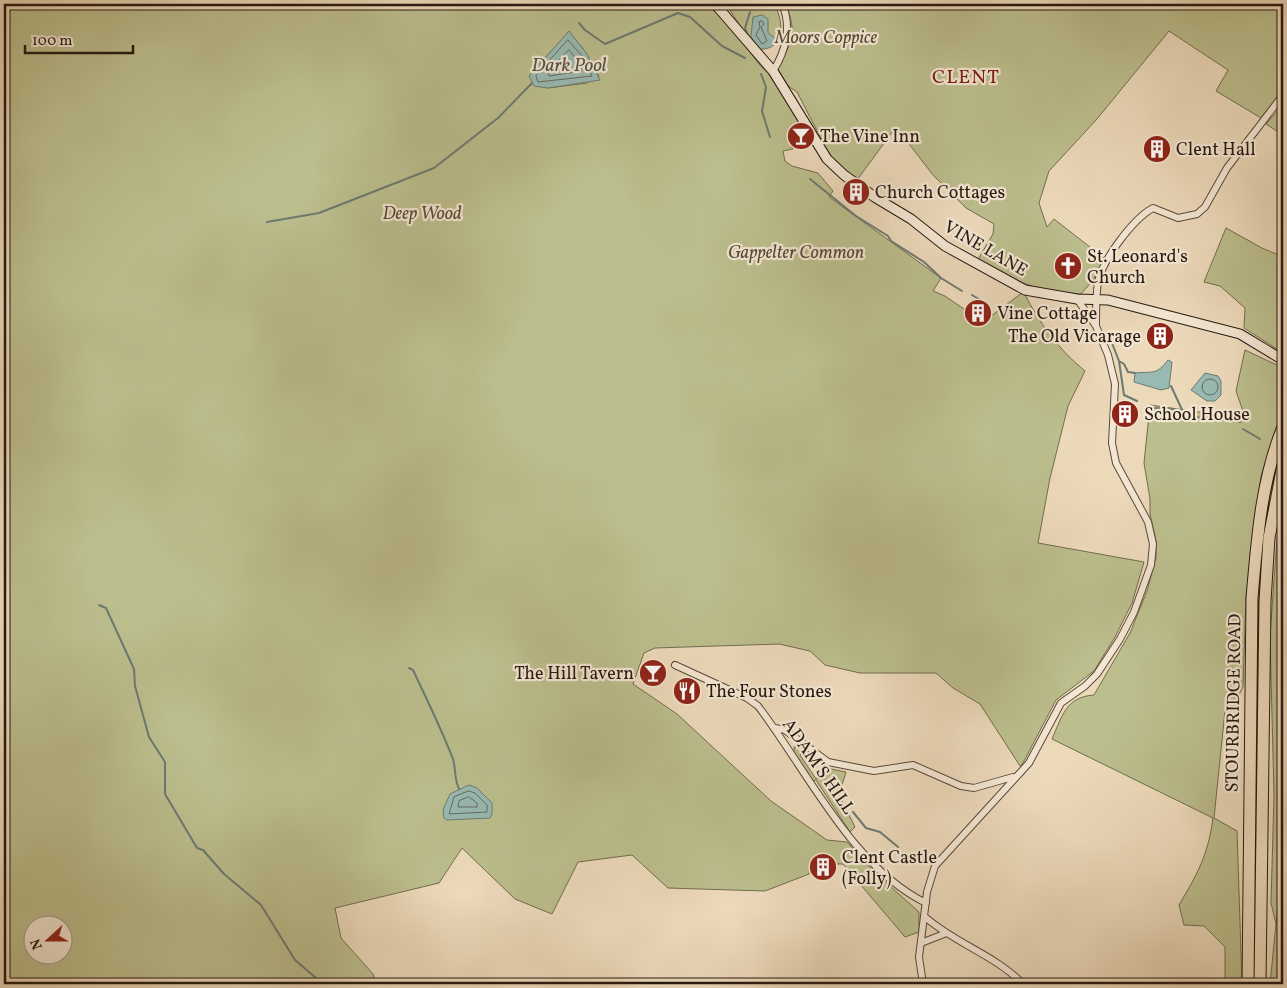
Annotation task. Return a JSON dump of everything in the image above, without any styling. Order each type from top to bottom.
[{"type":"highway","name":"STOURBRIDGE ROAD","points":[[1248,984],[1252,598],[1257,537],[1263,498],[1274,450],[1283,427]]},
{"type":"highway","name":"STOURBRIDGE ROAD","points":[[1260,984],[1265,601],[1269,538],[1283,465]]},
{"type":"street","name":"VINE LANE","points":[[715,4],[773,71],[827,159],[844,175],[969,261],[1024,290],[1077,299],[1098,299],[1240,334],[1283,360]]},
{"type":"street","points":[[773,71],[786,42],[788,26],[782,4]]},
{"type":"street","points":[[1096,326],[1098,282],[1102,269],[1139,217],[1154,208],[1178,218],[1197,214],[1205,207],[1227,168],[1283,95]]},
{"type":"street","points":[[923,984],[920,970],[921,943],[929,881],[935,866],[1029,763],[1061,704],[1085,686],[1097,674],[1120,639],[1147,581],[1151,565],[1153,544],[1148,522],[1116,463],[1112,443],[1115,384],[1108,356],[1096,326],[1077,299]]},
{"type":"street","name":"ADAM'S HILL","points":[[675,665],[747,698],[758,706],[861,852],[884,875],[906,893],[926,903]]},
{"type":"street","points":[[775,728],[785,730],[828,762],[874,771],[913,765],[961,786],[974,788],[1015,777]]},
{"type":"street","points":[[789,750],[799,741]]},
{"type":"street","points":[[925,917],[944,934],[1006,968],[1023,984]]},
{"type":"street","points":[[921,943],[944,934]]},
{"type":"green space","points":[[4,4],[704,4],[729,24],[768,73],[802,121],[794,129],[797,135],[788,141],[793,149],[783,151],[785,161],[792,166],[818,173],[833,191],[829,197],[941,278],[933,291],[945,296],[983,322],[1024,293],[1051,336],[1066,354],[1085,371],[1068,406],[1050,478],[1038,543],[1144,562],[1132,603],[1115,637],[1094,671],[1056,700],[1020,766],[980,704],[953,688],[936,673],[860,673],[825,665],[810,651],[779,644],[655,648],[644,653],[633,684],[677,714],[771,801],[827,840],[847,842],[872,870],[919,912],[919,932],[905,937],[843,864],[837,864],[831,858],[813,862],[809,874],[765,891],[668,888],[632,855],[578,862],[552,914],[515,899],[462,848],[439,883],[335,908],[341,938],[373,974],[377,984],[4,984]],"holes":[[[558,44],[582,47],[599,76],[587,83],[548,88],[529,76]]]},
{"type":"green space","points":[[721,4],[775,4],[781,31],[779,41],[757,51],[729,9]]},
{"type":"green space","name":"Moors Coppice","points":[[786,4],[1283,4],[1283,91],[1261,118],[1216,91],[1228,70],[1169,31],[1097,119],[1049,171],[1039,203],[1047,227],[1054,219],[1104,258],[1094,279],[1081,294],[1053,292],[1027,284],[977,261],[993,234],[994,224],[966,208],[933,175],[896,127],[857,180],[830,156],[797,92],[788,86],[777,68],[787,51],[792,37],[791,23]]},
{"type":"green space","points":[[1283,105],[1283,135],[1266,124]]},
{"type":"green space","points":[[1226,228],[1262,248],[1283,257],[1283,353],[1244,328],[1245,308],[1220,286],[1204,282]]},
{"type":"green space","points":[[1245,350],[1283,368],[1283,409],[1261,476],[1246,597],[1243,687],[1229,714],[1225,711],[1214,818],[1237,831],[1242,984],[1225,984],[1225,947],[1204,926],[1184,925],[1179,905],[1192,883],[1205,853],[1213,818],[1052,739],[1066,709],[1077,699],[1094,695],[1130,633],[1147,591],[1156,558],[1156,541],[1150,514],[1150,499],[1144,463],[1150,405],[1241,418],[1243,411],[1236,391]]},
{"type":"green space","points":[[1283,512],[1283,861],[1276,924],[1271,903],[1274,795],[1270,636],[1277,539]]},
{"type":"green space","points":[[800,746],[806,749],[800,755],[816,779],[831,769],[846,772],[839,795],[855,827],[850,832],[816,780],[813,781],[794,753],[794,747]]},
{"type":"green space","points":[[1276,924],[1283,929],[1283,984],[1270,984]]},
{"type":"water","points":[[762,15],[768,19],[768,33],[777,40],[769,48],[757,49],[751,36],[753,17]]},
{"type":"water","name":"Dark Pool","points":[[569,31],[587,54],[600,80],[548,88],[534,86],[529,76]]},
{"type":"water","points":[[1168,360],[1172,362],[1169,388],[1161,390],[1134,382],[1135,373],[1157,371]]},
{"type":"water","points":[[1205,373],[1218,376],[1221,381],[1221,395],[1215,401],[1207,401],[1191,390]]},
{"type":"water","points":[[469,785],[477,788],[492,803],[490,818],[447,820],[444,818],[443,810],[450,794]]},
{"type":"waterway","points":[[749,38],[745,28],[750,12]]},
{"type":"waterway","points":[[579,23],[585,30],[605,44],[678,13],[690,17],[722,46],[745,58]]},
{"type":"waterway","points":[[761,74],[766,87],[762,111],[770,137]]},
{"type":"waterway","points":[[267,222],[319,213],[434,168],[498,118],[532,83]]},
{"type":"waterway","points":[[810,179],[856,216],[888,236],[891,241],[924,262],[941,278],[962,291]]},
{"type":"waterway","points":[[972,295],[989,305]]},
{"type":"waterway","points":[[1108,333],[1119,361],[1124,395],[1137,401]]},
{"type":"waterway","points":[[1119,361],[1124,364],[1128,372],[1135,373]]},
{"type":"waterway","points":[[1171,386],[1184,414]]},
{"type":"waterway","points":[[1153,408],[1171,409],[1203,419],[1213,417],[1240,422]]},
{"type":"waterway","points":[[1243,429],[1260,439]]},
{"type":"waterway","points":[[99,605],[106,608],[134,669],[135,686],[149,737],[165,762],[165,794],[197,848],[203,850],[224,874],[261,905],[295,960],[323,984]]},
{"type":"waterway","points":[[409,668],[413,670],[453,759],[456,782],[459,789]]},
{"type":"waterway","points":[[853,812],[866,828],[880,832],[898,847]]},
{"type":"place","name":"The Vine Inn","points":[[801,136]]},
{"type":"place","name":"Clent Hall","points":[[1157,149]]},
{"type":"place","name":"Church Cottages","points":[[856,192]]},
{"type":"place","name":"St. Leonard's Church","points":[[1068,266]]},
{"type":"place","name":"Vine Cottage","points":[[978,313]]},
{"type":"place","name":"The Old Vicarage","points":[[1160,336]]},
{"type":"place","name":"School House","points":[[1125,414]]},
{"type":"place","name":"The Hill Tavern","points":[[653,673]]},
{"type":"place","name":"The Four Stones","points":[[687,691]]},
{"type":"place","name":"Clent Castle (Folly)","points":[[823,867]]},
{"type":"district","name":"CLENT","points":[[966,76]]},
{"type":"park label","name":"Deep Wood","points":[[422,213]]},
{"type":"park label","name":"Gappelter Common","points":[[796,252]]}]
